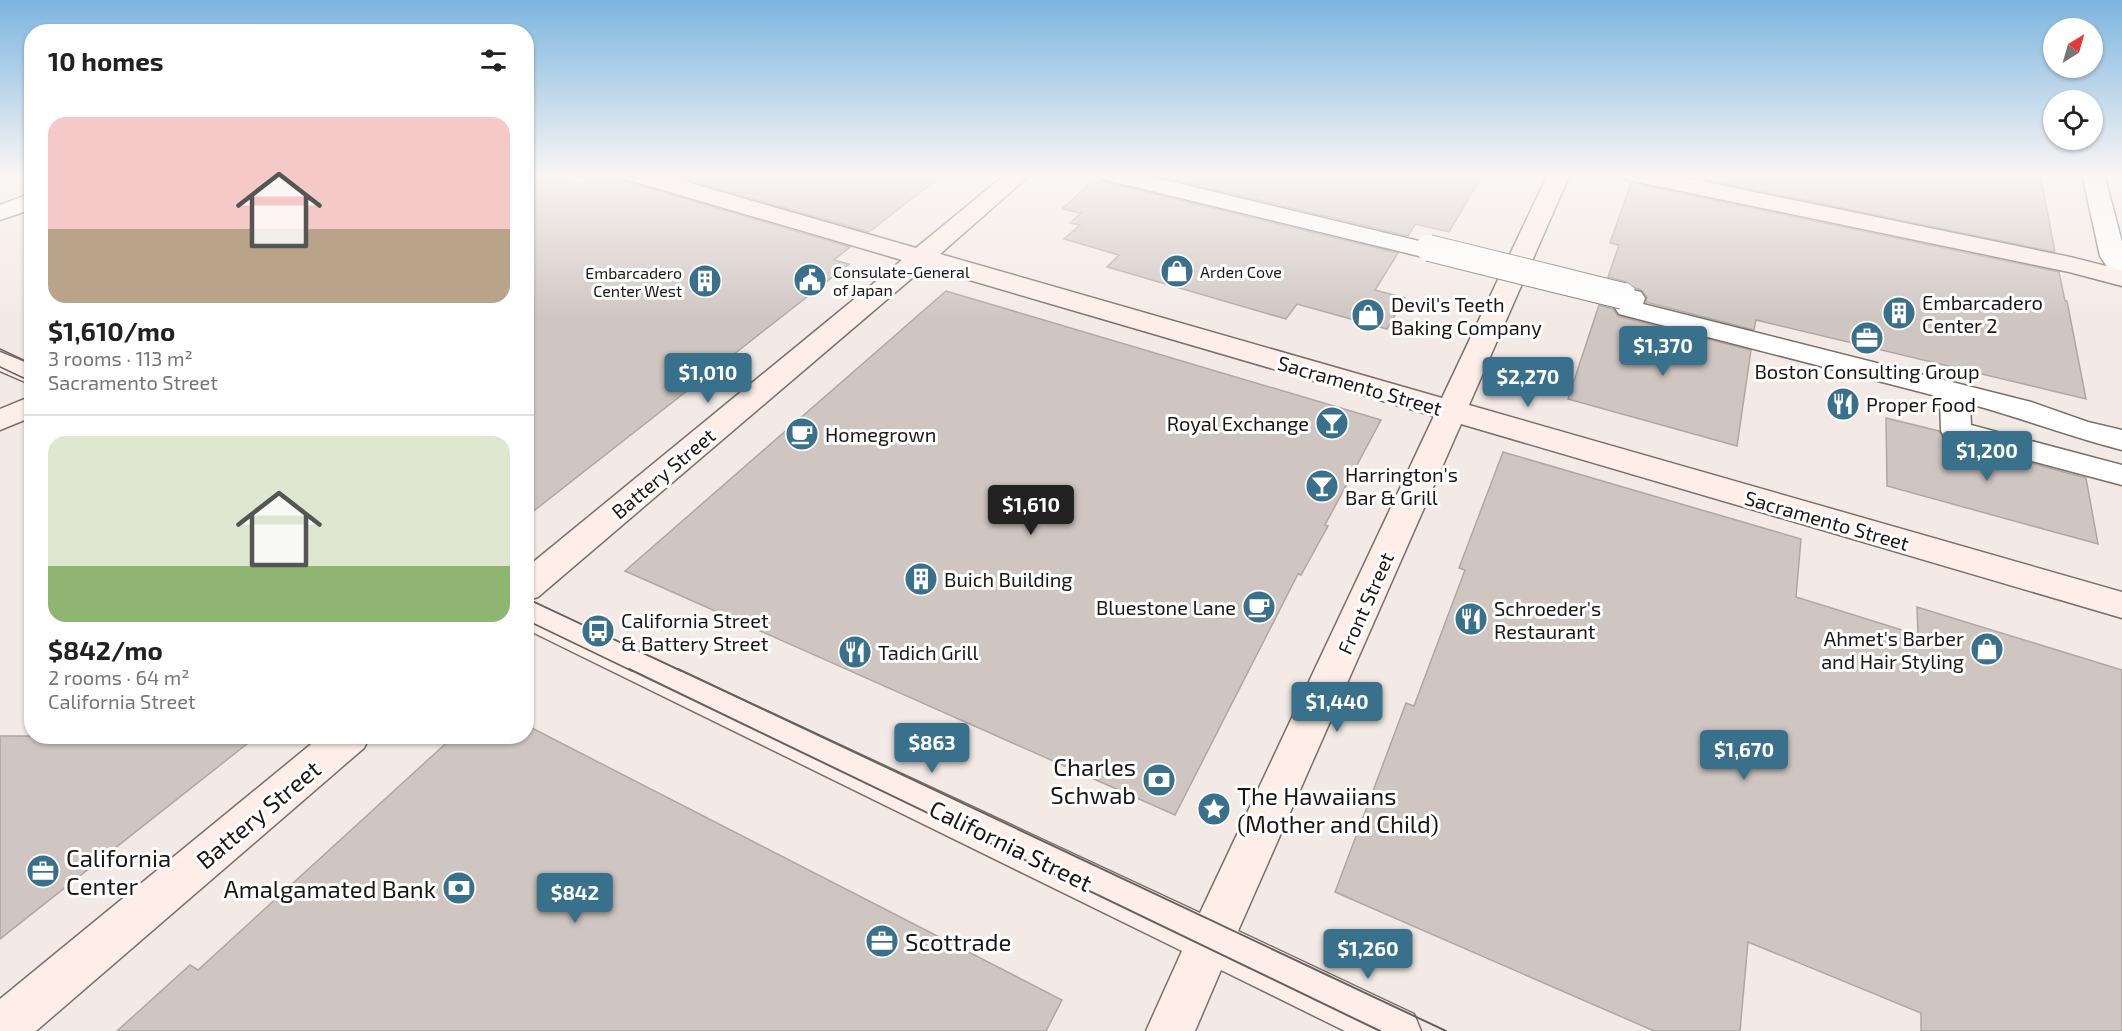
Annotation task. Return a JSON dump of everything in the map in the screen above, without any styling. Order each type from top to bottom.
[{"type":"street","name":"Sacramento Street","points":[[799,222],[2122,605]]},
{"type":"street","name":"Battery Street","points":[[534,581],[962,222]]},
{"type":"street","points":[[1310,222],[1460,258]]},
{"type":"street","points":[[1317,222],[1632,298],[1628,308],[2020,408],[2080,430],[2122,441]]},
{"type":"street","name":"Front Street","points":[[1170,1031],[1538,222]]},
{"type":"street","points":[[1866,222],[2059,262],[2122,278]]},
{"type":"street","points":[[2105,222],[2113,256],[2122,271]]},
{"type":"street","points":[[0,360],[24,371]]},
{"type":"street","points":[[1955,392],[1956,431],[2122,475]]},
{"type":"street","points":[[0,422],[24,409]]},
{"type":"street","name":"California Street","points":[[534,617],[1397,1031]]},
{"type":"street","name":"Battery Street","points":[[0,1030],[340,744]]},
{"type":"building","points":[[534,222],[765,222],[850,247],[834,260],[849,264],[534,511]]},
{"type":"building","points":[[835,222],[882,222],[869,232]]},
{"type":"building","points":[[1271,222],[1398,253],[1375,290],[1405,298],[1387,329],[1297,304],[1286,319],[1107,267],[1119,255],[1064,239],[1080,225],[1070,223]]},
{"type":"building","points":[[1350,222],[1455,222],[1449,232],[1415,224],[1408,236]]},
{"type":"building","name":"Embarcadero Center 2","points":[[1617,222],[1819,222],[2059,272],[2086,399],[1756,320],[1754,330],[1646,302],[1647,297],[1641,290],[1627,282],[1608,277],[1619,245],[1610,243]]},
{"type":"building","points":[[1911,222],[2049,222],[2055,252]]},
{"type":"building","points":[[946,291],[1381,420],[1325,525],[1328,526],[1301,575],[1298,574],[1175,815],[625,571]]},
{"type":"building","points":[[1599,305],[1613,309],[1618,316],[1751,350],[1737,446],[1568,399]]},
{"type":"building","points":[[1886,418],[1939,431],[1944,440],[2086,478],[2098,544],[1887,486]]},
{"type":"building","points":[[1503,452],[1801,539],[1796,597],[1918,635],[1917,607],[2122,670],[2122,1031],[1921,1031],[1921,1013],[1748,942],[1740,1031],[1654,1031],[1335,892],[1406,703],[1414,706],[1465,570],[1459,568]]},
{"type":"building","points":[[534,729],[1062,1000],[1046,1031],[117,1031],[190,965],[198,970],[445,744],[534,744]]},
{"type":"building","name":"California Center","points":[[0,736],[24,736],[24,744],[247,744],[0,939]]},
{"type":"tram line","points":[[0,349],[24,360]]},
{"type":"tram line","points":[[0,367],[24,378]]},
{"type":"tram line","points":[[534,602],[681,671]]},
{"type":"tram line","points":[[534,624],[632,671]]},
{"type":"tram line","points":[[629,669],[1380,1031]]},
{"type":"tram line","points":[[678,669],[1446,1031]]},
{"type":"place","name":"Arden Cove","points":[[1177,271]]},
{"type":"place","name":"Consulate-General of Japan","points":[[810,280]]},
{"type":"place","name":"Embarcadero Center West","points":[[705,281]]},
{"type":"place","name":"Embarcadero Center 2","points":[[1899,313]]},
{"type":"place","name":"Devil's Teeth Baking Company","points":[[1368,315]]},
{"type":"place","name":"Boston Consulting Group","points":[[1867,338]]},
{"type":"place","name":"Proper Food","points":[[1843,404]]},
{"type":"place","name":"Royal Exchange","points":[[1332,423]]},
{"type":"place","name":"Homegrown","points":[[802,434]]},
{"type":"place","name":"Harrington's Bar & Grill","points":[[1322,486]]},
{"type":"place","name":"Buich Building","points":[[921,579]]},
{"type":"place","name":"Bluestone Lane","points":[[1259,607]]},
{"type":"place","name":"Schroeder's Restaurant","points":[[1471,619]]},
{"type":"place","name":"California Street & Battery Street","points":[[598,631]]},
{"type":"place","name":"Ahmet's Barber and Hair Styling","points":[[1987,649]]},
{"type":"place","name":"Tadich Grill","points":[[855,652]]},
{"type":"place","name":"Charles Schwab","points":[[1159,780]]},
{"type":"place","name":"The Hawaiians (Mother and Child)","points":[[1214,809]]},
{"type":"place","name":"California Center","points":[[43,871]]},
{"type":"place","name":"Amalgamated Bank","points":[[459,888]]},
{"type":"place","name":"Scottrade","points":[[882,941]]}]
